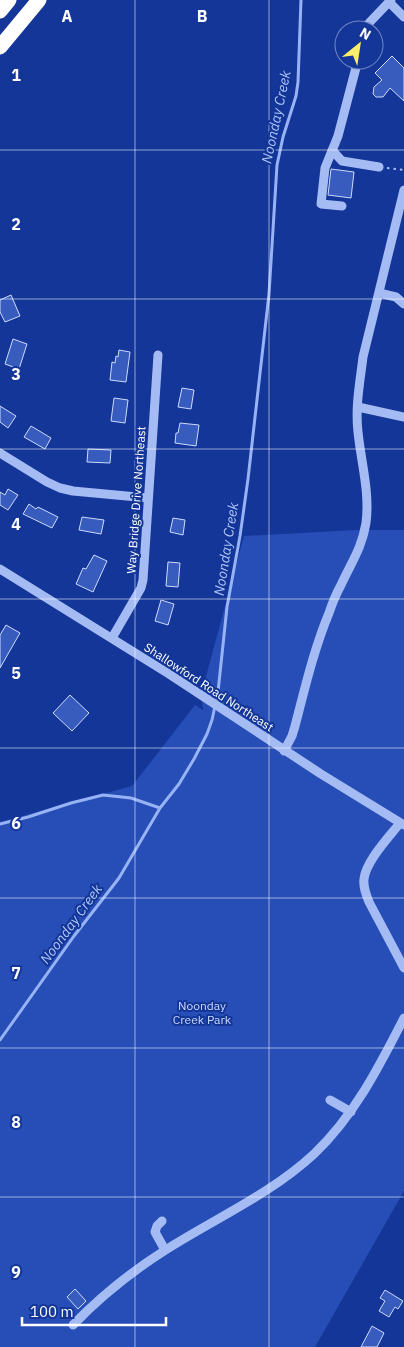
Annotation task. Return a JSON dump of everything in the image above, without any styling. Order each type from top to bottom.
[{"type":"highway","points":[[0,11],[9,0]]},
{"type":"highway","points":[[0,47],[39,0]]},
{"type":"street","points":[[372,20],[390,1],[404,17]]},
{"type":"street","points":[[342,206],[321,204],[325,168],[338,136],[355,70]]},
{"type":"street","points":[[332,150],[342,162],[378,167]]},
{"type":"street","points":[[284,751],[294,731],[326,621],[362,541],[368,504],[358,431],[358,407],[363,357],[404,190]]},
{"type":"street","points":[[395,228],[404,230]]},
{"type":"street","points":[[379,293],[396,297],[404,304]]},
{"type":"street","name":"Way Bridge Drive Northeast","points":[[112,638],[141,588],[143,580],[158,355]]},
{"type":"street","points":[[358,407],[404,417]]},
{"type":"street","points":[[0,454],[60,488],[73,491],[148,498]]},
{"type":"street","name":"Shallowford Road Northeast","points":[[0,570],[112,638],[284,751],[402,824]]},
{"type":"street","points":[[402,824],[372,861],[364,880],[365,893],[369,902],[404,968]]},
{"type":"street","points":[[73,1325],[113,1287],[165,1250],[278,1182],[313,1155],[351,1112],[372,1078],[404,1018]]},
{"type":"street","points":[[330,1100],[351,1112]]},
{"type":"street","points":[[162,1221],[157,1226],[155,1232],[165,1250]]},
{"type":"path","points":[[378,167],[404,170]]},
{"type":"green space","name":"Noonday Creek Park","points":[[356,530],[404,530],[404,1191],[315,1347],[0,1347],[0,822],[132,786],[195,705],[203,710],[201,695],[244,536]]},
{"type":"building","points":[[392,56],[404,68],[404,101],[390,88],[383,97],[376,97],[373,94],[374,87],[382,80],[375,73],[378,70],[384,70],[384,64]]},
{"type":"building","points":[[331,169],[354,172],[351,198],[328,195]]},
{"type":"building","points":[[11,295],[20,316],[5,322],[0,312],[0,300]]},
{"type":"building","points":[[13,339],[27,344],[19,369],[5,364]]},
{"type":"building","points":[[119,350],[130,352],[126,382],[110,380],[112,362],[115,363]]},
{"type":"building","points":[[182,388],[194,390],[191,409],[178,407]]},
{"type":"building","points":[[114,398],[128,400],[125,423],[111,421]]},
{"type":"building","points":[[0,406],[16,416],[8,428],[0,422]]},
{"type":"building","points":[[180,423],[199,425],[196,446],[175,443]]},
{"type":"building","points":[[31,426],[51,438],[45,449],[24,437]]},
{"type":"building","points":[[88,449],[111,450],[110,463],[87,462]]},
{"type":"building","points":[[8,489],[18,495],[8,510],[0,505],[0,492],[5,495]]},
{"type":"building","points":[[29,504],[36,509],[38,507],[58,517],[52,528],[23,514]]},
{"type":"building","points":[[82,517],[104,520],[101,534],[79,530]]},
{"type":"building","points":[[173,518],[185,520],[183,535],[170,532]]},
{"type":"building","points":[[94,555],[107,561],[93,592],[76,584],[83,568],[86,569]]},
{"type":"building","points":[[168,562],[180,563],[178,587],[166,586]]},
{"type":"building","points":[[161,600],[174,604],[168,625],[155,621]]},
{"type":"building","points":[[6,625],[20,633],[0,668],[0,635]]},
{"type":"building","points":[[70,695],[89,713],[72,731],[53,713]]},
{"type":"building","points":[[75,1289],[86,1301],[78,1309],[67,1297]]},
{"type":"building","points":[[385,1290],[403,1301],[398,1309],[395,1307],[389,1317],[379,1311],[385,1301],[380,1298]]},
{"type":"building","points":[[372,1326],[384,1333],[377,1347],[361,1347]]},
{"type":"waterway","name":"Noonday Creek","points":[[0,1040],[74,936],[119,878],[160,808],[179,784],[194,759],[212,720],[218,692],[227,607],[248,479],[269,294],[277,165],[298,82],[301,0]]},
{"type":"waterway","points":[[0,824],[103,795],[131,798],[160,808]]}]
